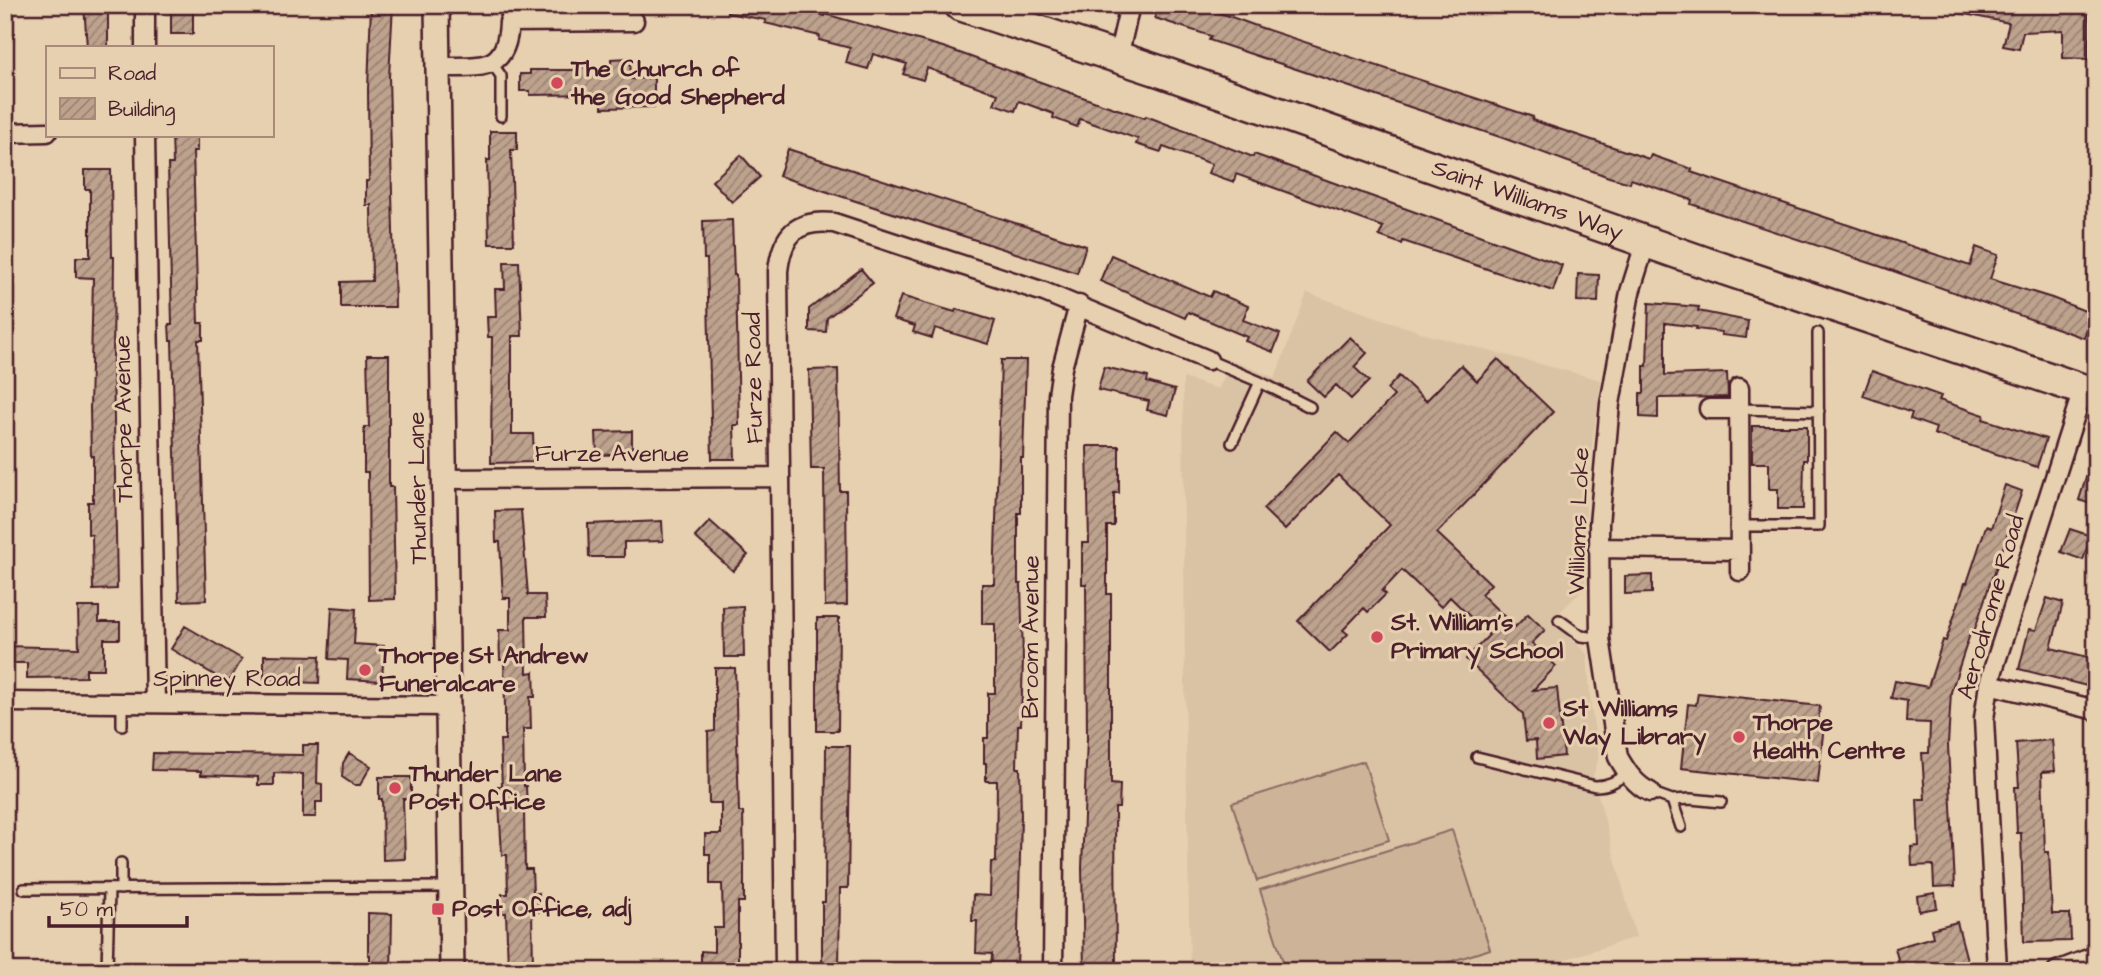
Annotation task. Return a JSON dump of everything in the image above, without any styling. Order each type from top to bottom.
[{"type":"highway","name":"Saint Williams Way","points":[[960,5],[2090,392]]},
{"type":"street","points":[[145,5],[145,46]]},
{"type":"street","name":"Thunder Lane","points":[[437,5],[452,971]]},
{"type":"street","points":[[1118,57],[1130,5]]},
{"type":"street","points":[[439,67],[482,66],[492,63],[502,54],[508,42],[509,22],[634,21]]},
{"type":"street","points":[[5,133],[46,132]]},
{"type":"street","name":"Thorpe Avenue","points":[[145,136],[155,703]]},
{"type":"street","name":"Furze Road","points":[[785,971],[778,271],[784,242],[794,230],[805,223],[834,223],[1079,305],[1208,360]]},
{"type":"street","name":"Williams Loke","points":[[1646,241],[1630,292],[1610,404],[1598,548],[1600,638],[1609,688],[1612,730],[1618,757],[1642,788],[1650,792]]},
{"type":"street","name":"Broom Avenue","points":[[1053,971],[1058,395],[1062,368],[1079,305]]},
{"type":"street","points":[[1739,388],[1740,571]]},
{"type":"street","name":"Aerodrome Road","points":[[1999,970],[1984,719],[1989,684],[2090,392]]},
{"type":"street","points":[[1709,409],[1739,409]]},
{"type":"street","name":"Furze Avenue","points":[[444,479],[780,477]]},
{"type":"street","points":[[1598,548],[1740,550]]},
{"type":"street","points":[[1989,684],[2096,710]]},
{"type":"street","name":"Spinney Road","points":[[5,702],[448,706]]},
{"type":"street","points":[[2057,971],[2096,956]]},
{"type":"lane","points":[[492,63],[501,76],[501,116]]},
{"type":"lane","points":[[1740,526],[1819,526],[1818,333]]},
{"type":"lane","points":[[1208,360],[1310,407]]},
{"type":"lane","points":[[1232,443],[1260,382]]},
{"type":"lane","points":[[1739,409],[1819,411]]},
{"type":"lane","points":[[1559,620],[1581,636],[1600,638]]},
{"type":"lane","points":[[122,703],[122,725]]},
{"type":"lane","points":[[1477,757],[1595,786],[1615,783],[1628,772]]},
{"type":"lane","points":[[1650,792],[1672,800],[1721,802]]},
{"type":"lane","points":[[1672,800],[1681,827]]},
{"type":"lane","points":[[121,863],[121,889]]},
{"type":"lane","points":[[24,889],[451,887]]},
{"type":"lane","points":[[107,971],[109,889]]},
{"type":"shaded area","name":"St. William's Primary School","points":[[1307,293],[1429,335],[1601,380],[1586,488],[1585,587],[1552,620],[1587,654],[1591,707],[1599,756],[1593,776],[1636,937],[1528,971],[1190,971],[1183,378],[1218,389],[1233,361],[1275,378]]},
{"type":"shaded area","points":[[1364,761],[1389,840],[1257,881],[1232,803]]},
{"type":"shaded area","points":[[1452,830],[1490,949],[1421,971],[1286,971],[1260,890]]},
{"type":"building","points":[[84,5],[108,5],[108,46],[87,46]]},
{"type":"building","points":[[171,5],[193,5],[193,34],[171,34]]},
{"type":"building","points":[[371,5],[393,5],[389,77],[395,307],[341,307],[341,282],[372,281],[371,205],[366,205],[366,181],[369,181]]},
{"type":"building","points":[[727,5],[780,5],[825,14],[943,47],[1099,103],[1145,118],[1146,116],[1253,157],[1254,154],[1562,265],[1553,291],[1403,241],[1402,244],[1379,236],[1383,227],[1236,174],[1234,182],[1208,173],[1212,164],[1163,147],[1161,152],[1136,144],[1138,139],[1080,119],[1077,127],[1053,118],[1054,114],[1019,101],[1015,111],[994,104],[998,94],[927,68],[923,80],[903,74],[907,64],[873,54],[868,69],[846,63],[850,48],[819,40],[820,36],[765,23],[766,20],[727,13]]},
{"type":"building","points":[[1159,5],[1214,5],[1212,10],[1259,27],[1533,117],[1532,120],[1649,159],[1651,155],[1692,169],[1691,172],[1970,266],[1976,247],[1998,255],[1990,279],[2093,314],[2084,338],[1691,204],[1692,200],[1631,179],[1630,183],[1609,177],[1503,138],[1209,40],[1211,36],[1155,18]]},
{"type":"building","points":[[1956,5],[2051,5],[2052,12],[2089,12],[2089,59],[2063,58],[2063,30],[2023,32],[2019,49],[2003,46],[2009,23],[1955,12]]},
{"type":"building","points":[[630,58],[631,79],[654,78],[654,107],[602,108],[602,94],[530,95],[530,91],[520,91],[520,74],[530,74],[530,70],[611,67],[611,59]]},
{"type":"building","points":[[490,131],[517,131],[517,150],[511,150],[514,244],[489,244],[487,160],[490,160]]},
{"type":"building","points":[[172,136],[197,136],[197,151],[193,151],[198,323],[203,323],[203,340],[198,340],[206,600],[179,601],[172,341],[169,324],[172,324],[168,164],[173,164]]},
{"type":"building","points":[[788,149],[1086,246],[1077,273],[779,176]]},
{"type":"building","points":[[741,155],[760,177],[732,202],[712,181]]},
{"type":"building","points":[[85,170],[111,170],[117,589],[93,590],[92,535],[88,534],[88,502],[93,502],[90,409],[93,278],[76,277],[76,257],[90,257],[90,189],[85,189]]},
{"type":"building","points":[[732,220],[736,275],[739,425],[734,425],[735,459],[712,459],[707,259],[704,259],[703,221]]},
{"type":"building","points":[[1111,255],[1210,297],[1213,291],[1248,306],[1243,320],[1280,334],[1273,352],[1245,341],[1247,337],[1188,312],[1185,318],[1100,281]]},
{"type":"building","points":[[504,262],[519,262],[522,336],[512,336],[512,434],[533,434],[534,462],[491,463],[492,337],[488,337],[487,317],[496,317],[495,289],[505,289]]},
{"type":"building","points":[[861,269],[873,283],[827,318],[826,332],[809,331],[809,309]]},
{"type":"building","points":[[1578,274],[1599,275],[1598,302],[1577,301]]},
{"type":"building","points":[[901,296],[995,321],[988,344],[935,328],[932,338],[913,332],[915,326],[893,319]]},
{"type":"building","points":[[1649,303],[1699,307],[1698,311],[1748,321],[1746,338],[1665,323],[1665,375],[1727,373],[1728,397],[1658,398],[1658,418],[1640,417],[1640,393],[1644,393],[1644,366],[1647,366]]},
{"type":"building","points":[[1350,337],[1367,353],[1354,367],[1369,381],[1351,399],[1336,385],[1324,397],[1307,381]]},
{"type":"building","points":[[367,355],[389,355],[389,487],[393,487],[395,599],[369,600],[368,472],[364,472],[364,427],[369,427]]},
{"type":"building","points":[[1498,359],[1553,412],[1437,533],[1491,584],[1481,594],[1515,627],[1528,614],[1545,630],[1532,643],[1556,666],[1533,690],[1557,688],[1564,756],[1537,759],[1536,740],[1526,741],[1523,714],[1466,659],[1489,635],[1450,597],[1441,607],[1402,570],[1382,591],[1386,594],[1368,612],[1364,608],[1343,630],[1348,634],[1330,652],[1298,621],[1390,525],[1338,475],[1285,530],[1263,509],[1337,432],[1349,443],[1394,396],[1387,389],[1399,376],[1426,401],[1461,365],[1477,381]]},
{"type":"building","points":[[1001,360],[1026,360],[1021,513],[1018,513],[1018,584],[1021,584],[1023,659],[1017,768],[1020,768],[1021,817],[1017,971],[991,971],[992,954],[976,953],[977,921],[972,921],[973,895],[990,896],[991,862],[996,862],[997,781],[986,781],[984,763],[984,738],[988,738],[988,693],[995,693],[995,624],[982,624],[982,584],[994,584]]},
{"type":"building","points":[[1104,367],[1148,377],[1147,382],[1175,390],[1168,415],[1147,410],[1149,401],[1098,390]]},
{"type":"building","points":[[838,369],[840,491],[846,491],[847,605],[825,606],[824,469],[811,469],[809,370]]},
{"type":"building","points":[[1872,371],[1941,396],[1939,400],[1984,415],[1983,419],[2046,439],[2037,467],[1934,434],[1936,428],[1910,419],[1912,413],[1863,396]]},
{"type":"building","points":[[1752,426],[1807,426],[1803,509],[1778,509],[1778,489],[1769,489],[1769,463],[1752,463]]},
{"type":"building","points":[[632,431],[632,454],[597,455],[596,432]]},
{"type":"building","points":[[1087,446],[1119,446],[1119,493],[1114,493],[1114,526],[1107,526],[1107,594],[1111,594],[1111,784],[1120,785],[1119,808],[1115,808],[1116,971],[1084,971],[1082,868],[1087,738],[1086,584],[1082,584],[1082,543],[1089,543]]},
{"type":"building","points":[[2092,459],[2096,459],[2096,496],[2093,505],[2079,500]]},
{"type":"building","points":[[2005,485],[2022,491],[1951,692],[1948,745],[1955,886],[1934,887],[1933,865],[1912,866],[1911,847],[1919,846],[1917,799],[1925,799],[1922,753],[1929,753],[1930,723],[1906,722],[1907,701],[1891,698],[1895,681],[1928,687],[1986,526],[1991,528]]},
{"type":"building","points":[[521,510],[528,595],[545,595],[546,617],[526,617],[527,673],[534,672],[535,697],[530,697],[531,729],[523,729],[527,812],[524,812],[525,869],[532,869],[533,894],[539,893],[539,912],[532,912],[533,966],[508,966],[506,913],[502,913],[502,894],[508,894],[507,855],[502,855],[498,786],[502,786],[500,740],[505,740],[504,660],[500,660],[499,630],[510,630],[510,598],[503,598],[500,542],[496,542],[495,511]]},
{"type":"building","points":[[662,521],[663,541],[624,542],[624,557],[589,557],[588,524]]},
{"type":"building","points":[[710,521],[748,555],[733,571],[695,537]]},
{"type":"building","points":[[2070,529],[2091,536],[2083,560],[2061,552]]},
{"type":"building","points":[[1652,575],[1652,593],[1625,594],[1625,576]]},
{"type":"building","points":[[2047,598],[2063,603],[2051,648],[2096,659],[2091,687],[2019,669],[2029,629],[2036,630]]},
{"type":"building","points":[[743,606],[744,657],[724,657],[723,607]]},
{"type":"building","points":[[78,607],[99,607],[99,622],[120,622],[120,639],[104,639],[104,669],[86,669],[86,677],[27,678],[27,663],[5,663],[5,646],[79,648]]},
{"type":"building","points":[[332,607],[356,609],[354,644],[384,646],[382,681],[347,679],[348,660],[329,659]]},
{"type":"building","points":[[817,618],[839,618],[838,731],[817,731]]},
{"type":"building","points":[[185,626],[242,659],[228,683],[171,649]]},
{"type":"building","points":[[264,655],[320,656],[319,683],[264,681]]},
{"type":"building","points":[[715,668],[735,668],[739,812],[743,812],[744,866],[744,902],[738,902],[738,971],[701,971],[701,951],[714,952],[714,928],[723,928],[722,884],[710,884],[710,854],[705,854],[705,834],[721,834],[721,803],[709,803],[708,732],[715,731]]},
{"type":"building","name":"Thorpe Health Centre","points":[[1698,693],[1820,706],[1818,724],[1824,724],[1818,783],[1681,768],[1688,704],[1696,705]]},
{"type":"building","points":[[2052,740],[2055,771],[2042,772],[2045,852],[2049,852],[2052,914],[2070,914],[2071,941],[2024,942],[2021,833],[2017,833],[2015,787],[2019,787],[2016,743]]},
{"type":"building","points":[[303,745],[318,745],[317,783],[322,784],[322,802],[316,802],[316,817],[303,817],[303,774],[274,773],[274,785],[258,785],[258,777],[201,775],[201,771],[152,770],[153,753],[303,755]]},
{"type":"building","points":[[826,746],[850,746],[848,888],[840,888],[839,971],[822,971]]},
{"type":"building","points":[[349,753],[371,766],[360,785],[354,785],[342,777],[343,763]]},
{"type":"building","points":[[379,777],[411,777],[411,799],[403,799],[405,859],[383,860]]},
{"type":"building","points":[[1935,893],[1937,908],[1919,911],[1917,896]]},
{"type":"building","points":[[368,913],[392,914],[391,971],[370,971]]},
{"type":"building","points":[[1957,922],[1967,960],[1921,971],[1901,971],[1895,948],[1933,937],[1931,929]]},
{"type":"place","name":"The Church of the Good Shepherd","points":[[557,83]]},
{"type":"place","name":"St. William's Primary School","points":[[1377,637]]},
{"type":"place","name":"Thorpe St Andrew Funeralcare","points":[[365,670]]},
{"type":"place","name":"St Williams Way Library","points":[[1549,723]]},
{"type":"place","name":"Thorpe Health Centre","points":[[1739,737]]},
{"type":"place","name":"Thunder Lane Post Office","points":[[395,788]]},
{"type":"place","name":"Post Office, adj","points":[[438,909]]}]
